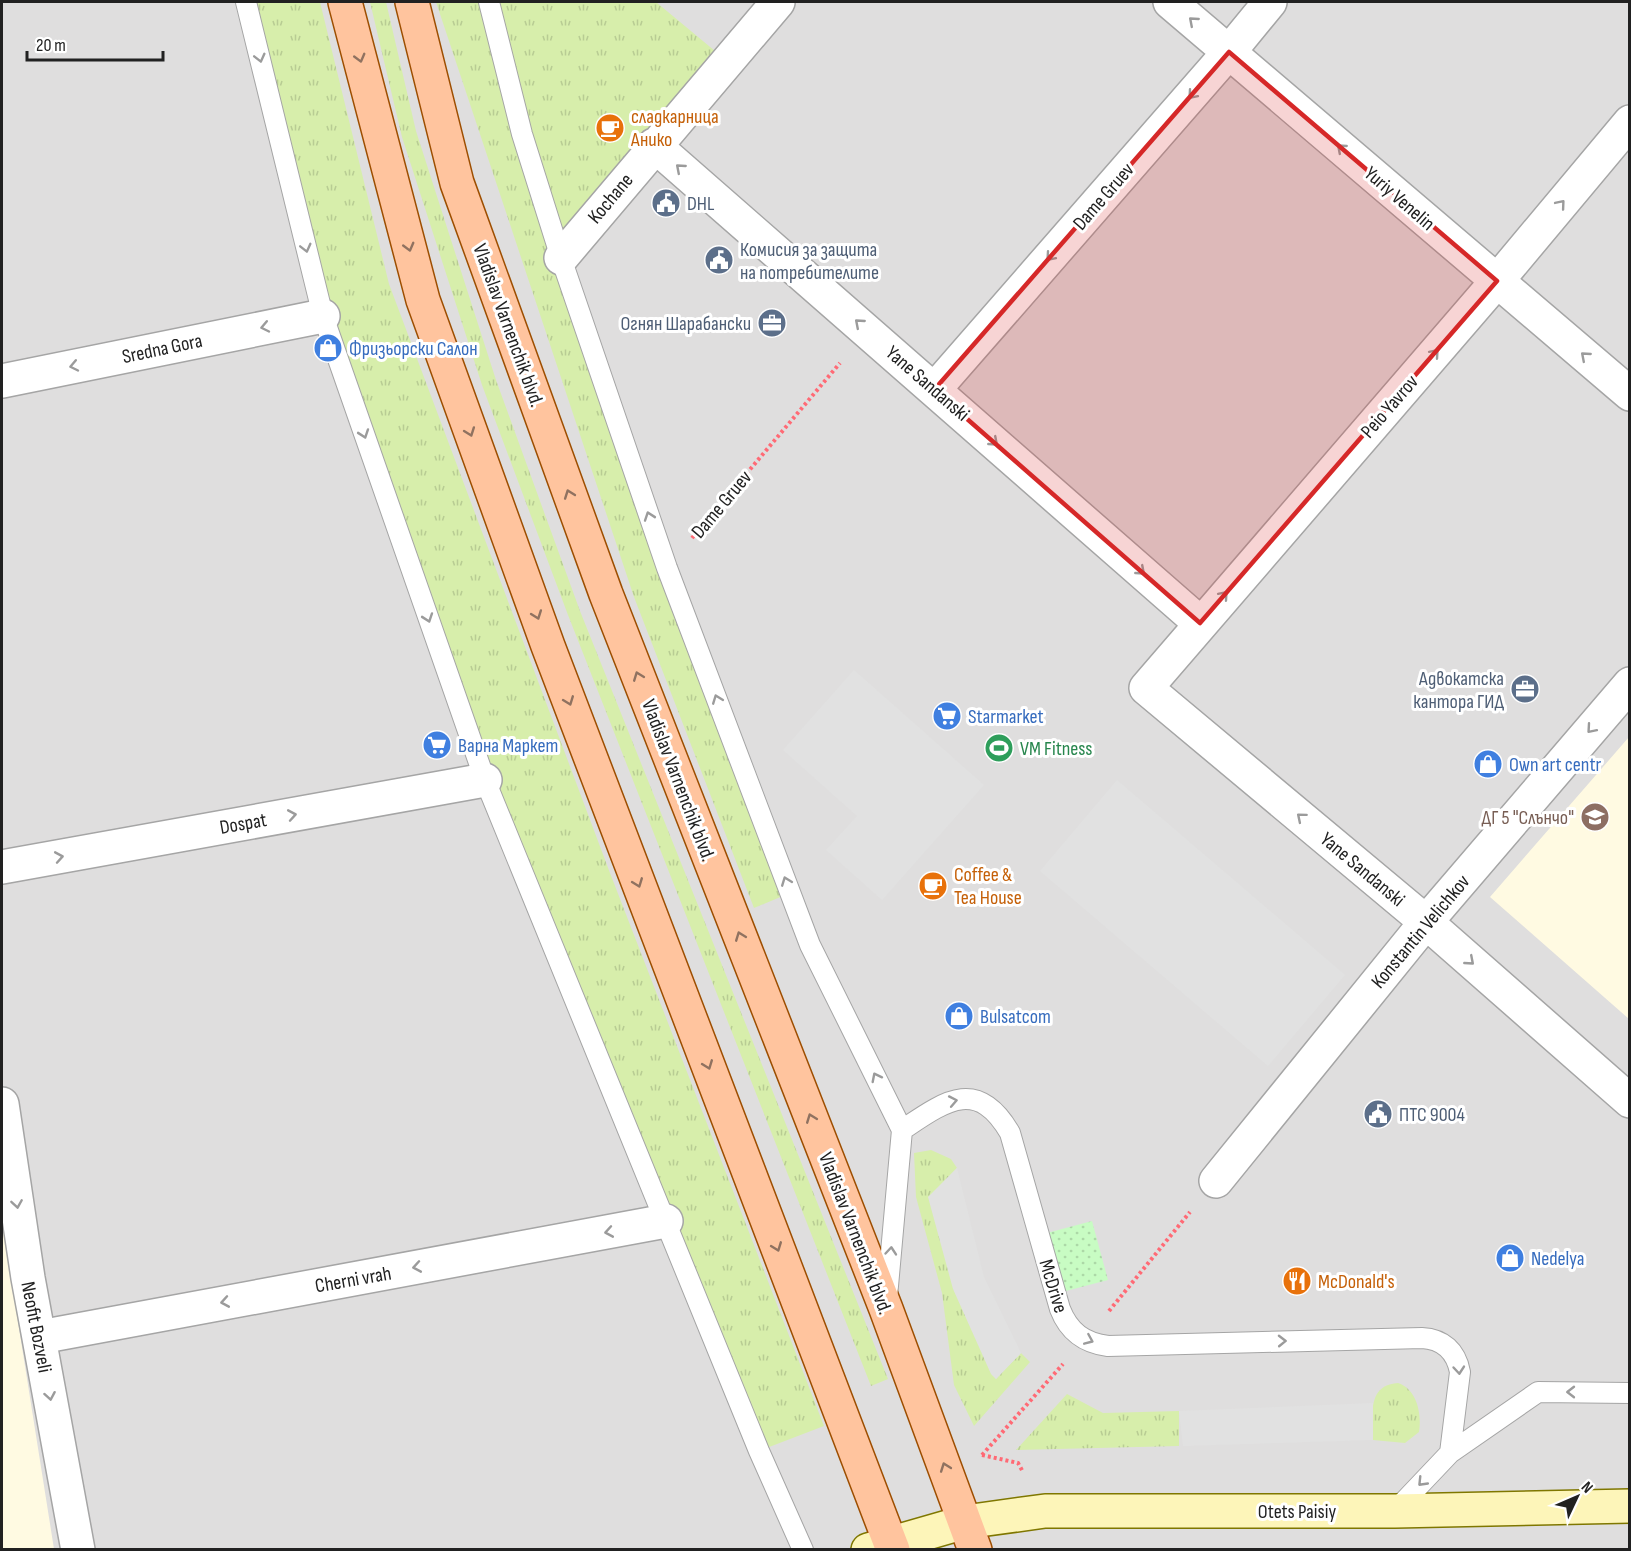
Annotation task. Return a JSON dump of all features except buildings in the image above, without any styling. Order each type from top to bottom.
[{"type":"main road","points":[[345,2],[423,300],[548,646],[884,1548]]},
{"type":"main road","name":"Vladislav Varnenchik blvd.","points":[[412,2],[457,183],[597,572],[886,1309],[970,1536]]},
{"type":"street","name":"Kochane","points":[[561,258],[654,145],[778,2]]},
{"type":"street","name":"Yuriy Venelin","points":[[1170,2],[1629,394]]},
{"type":"street","name":"Dame Gruev","points":[[934,390],[1270,2]]},
{"type":"street","name":"Peio Yavrov","points":[[1146,688],[1497,281],[1629,122]]},
{"type":"street","name":"Yane Sandanski","points":[[654,145],[1200,623]]},
{"type":"street","name":"Sredna Gora","points":[[2,381],[323,315]]},
{"type":"street","name":"Konstantin Velichkov","points":[[1216,1181],[1426,922],[1629,684]]},
{"type":"street","name":"Yane Sandanski","points":[[1146,688],[1426,922],[1629,1101]]},
{"type":"street","name":"Dospat","points":[[2,867],[485,780]]},
{"type":"street","name":"Neofit Bozveli","points":[[2,1104],[28,1278],[78,1550]]},
{"type":"street","name":"Cherni vrah","points":[[40,1336],[666,1221]]},
{"type":"street","name":"Otets Paisiy","points":[[884,1548],[970,1536],[1045,1511],[1395,1511],[1629,1506]]},
{"type":"lane","points":[[246,2],[323,315],[485,780],[759,1451],[803,1550]]},
{"type":"lane","points":[[489,2],[522,134],[561,258],[667,567],[810,945],[902,1130],[886,1309]]},
{"type":"lane","name":"McDrive","points":[[902,1130],[935,1106],[959,1099],[982,1104],[1002,1119],[1010,1133],[1060,1309],[1065,1322],[1084,1340],[1108,1346],[1422,1338],[1433,1338],[1443,1343],[1458,1360],[1460,1372],[1450,1454]]},
{"type":"lane","points":[[1395,1511],[1450,1454],[1538,1392],[1629,1393]]},
{"type":"path","name":"Dame Gruev","points":[[667,567],[868,330]]},
{"type":"path","points":[[976,1445],[982,1455],[1018,1463],[1045,1511]]},
{"type":"highlighted area","points":[[1229,52],[1497,281],[1200,623],[934,390]]},
{"type":"shaded area","points":[[2,2],[1629,2],[1629,1549],[2,1549]]},
{"type":"shaded area","points":[[854,670],[984,785],[882,900],[826,850],[857,816],[783,750]]},
{"type":"shaded area","name":"ДГ 5 \"Слънчо\"","points":[[1629,737],[1629,1019],[1490,897]]},
{"type":"shaded area","points":[[1117,780],[1345,975],[1268,1066],[1040,871]]},
{"type":"shaded area","points":[[957,1168],[984,1277],[1021,1353],[996,1379],[991,1374],[953,1289],[928,1197]]},
{"type":"shaded area","points":[[2,1221],[54,1549],[2,1549]]},
{"type":"shaded area","points":[[1373,1403],[1373,1440],[1183,1446],[1179,1411]]},
{"type":"green space","points":[[246,2],[320,2],[389,284],[610,873],[824,1426],[759,1451],[485,780],[323,316]]},
{"type":"green space","points":[[370,2],[386,2],[416,131],[496,380],[580,611],[888,1379],[871,1386],[568,615],[482,385],[402,137]]},
{"type":"green space","points":[[436,2],[656,2],[727,61],[561,258],[790,893],[754,908],[634,597]]},
{"type":"green space","points":[[931,1150],[951,1159],[957,1168],[929,1197],[996,1379],[1021,1353],[1030,1362],[974,1426],[954,1385],[942,1293],[916,1197],[914,1153]]},
{"type":"green space","points":[[1092,1221],[1108,1280],[1062,1292],[1047,1233]]},
{"type":"green space","points":[[1398,1383],[1410,1391],[1417,1403],[1420,1418],[1419,1432],[1405,1443],[1373,1440],[1372,1412],[1376,1396],[1388,1385]]},
{"type":"green space","points":[[1067,1394],[1103,1413],[1179,1411],[1179,1446],[1016,1450]]},
{"type":"place","name":"сладкарница Анико","points":[[610,128]]},
{"type":"place","name":"DHL","points":[[666,203]]},
{"type":"place","name":"Комисия за защита на потребителите","points":[[719,260]]},
{"type":"place","name":"Огнян Шарабански","points":[[772,323]]},
{"type":"place","name":"Фризьорски Салон","points":[[328,348]]},
{"type":"place","name":"Адвокатска кантора ГИД","points":[[1525,689]]},
{"type":"place","name":"Starmarket","points":[[947,716]]},
{"type":"place","name":"Варна Маркет","points":[[437,745]]},
{"type":"place","name":"VM Fitness","points":[[999,748]]},
{"type":"place","name":"Own art centr","points":[[1488,764]]},
{"type":"place","name":"ДГ 5 \"Слънчо\"","points":[[1595,817]]},
{"type":"place","name":"Coffee & Tea House","points":[[933,886]]},
{"type":"place","name":"Bulsatcom","points":[[959,1016]]},
{"type":"place","name":"ПТС 9004","points":[[1378,1114]]},
{"type":"place","name":"Nedelya","points":[[1510,1258]]},
{"type":"place","name":"McDonald's","points":[[1297,1281]]}]
